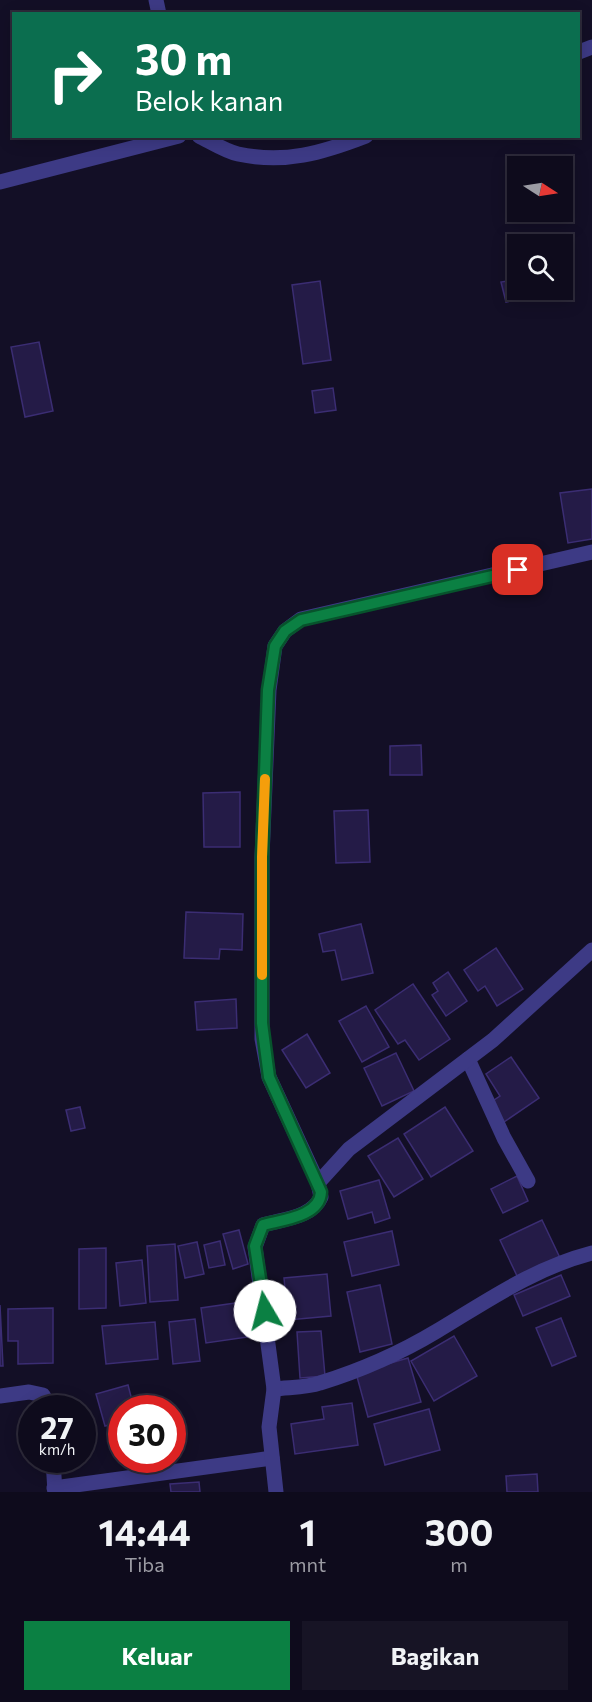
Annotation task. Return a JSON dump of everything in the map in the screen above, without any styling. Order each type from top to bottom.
[{"type":"street","points":[[0,182],[171,138]]},
{"type":"street","points":[[203,138],[236,154],[285,159],[333,149],[361,138]]},
{"type":"street","points":[[276,1492],[269,1427],[274,1389],[255,1246],[263,1225],[304,1214],[313,1208],[321,1197],[318,1183],[269,1077],[262,1039],[262,857],[268,690],[275,646],[285,631],[301,620],[592,552]]},
{"type":"street","points":[[318,1183],[349,1149],[493,1040],[592,950]]},
{"type":"street","points":[[468,1059],[504,1138],[528,1181]]},
{"type":"street","points":[[274,1389],[318,1384],[369,1363],[435,1332],[496,1293],[566,1260],[592,1253]]},
{"type":"street","points":[[0,1396],[29,1392],[43,1395]]},
{"type":"street","points":[[54,1473],[55,1490],[272,1458]]},
{"type":"building","points":[[320,281],[331,360],[303,364],[292,285]]},
{"type":"building","points":[[507,281],[507,300],[515,300],[506,302],[501,282]]},
{"type":"building","points":[[39,342],[53,411],[25,417],[11,347]]},
{"type":"building","points":[[333,388],[336,410],[315,413],[312,391]]},
{"type":"building","points":[[592,489],[592,539],[568,543],[560,493]]},
{"type":"building","points":[[421,745],[422,775],[390,775],[390,746]]},
{"type":"building","points":[[240,792],[240,847],[204,847],[203,793]]},
{"type":"building","points":[[368,810],[370,862],[336,863],[334,811]]},
{"type":"building","points":[[186,912],[243,914],[242,950],[220,949],[219,959],[184,958]]},
{"type":"building","points":[[361,924],[373,973],[342,980],[335,950],[323,952],[319,934]]},
{"type":"building","points":[[496,948],[523,989],[497,1006],[485,986],[478,991],[464,970]]},
{"type":"building","points":[[448,972],[467,1001],[446,1016],[432,995],[438,991],[433,983]]},
{"type":"building","points":[[413,984],[450,1039],[419,1060],[405,1040],[398,1044],[375,1010]]},
{"type":"building","points":[[236,999],[237,1028],[197,1030],[195,1002]]},
{"type":"building","points":[[366,1006],[389,1047],[362,1062],[339,1021]]},
{"type":"building","points":[[307,1034],[330,1073],[306,1088],[282,1050]]},
{"type":"building","points":[[396,1053],[414,1091],[382,1106],[364,1068]]},
{"type":"building","points":[[511,1057],[539,1098],[504,1122],[491,1102],[500,1096],[486,1074]]},
{"type":"building","points":[[80,1107],[85,1128],[71,1131],[66,1110]]},
{"type":"building","points":[[445,1107],[473,1151],[431,1177],[404,1134]]},
{"type":"building","points":[[398,1138],[423,1179],[394,1197],[368,1156]]},
{"type":"building","points":[[517,1176],[528,1201],[503,1213],[491,1189]]},
{"type":"building","points":[[379,1180],[390,1218],[375,1223],[372,1212],[348,1219],[340,1191]]},
{"type":"building","points":[[542,1220],[560,1258],[518,1278],[500,1240]]},
{"type":"building","points":[[239,1230],[248,1264],[233,1269],[223,1234]]},
{"type":"building","points":[[392,1231],[399,1265],[352,1276],[344,1242]]},
{"type":"building","points":[[220,1241],[225,1265],[209,1268],[204,1245]]},
{"type":"building","points":[[197,1242],[204,1274],[185,1278],[178,1246]]},
{"type":"building","points":[[175,1244],[178,1300],[150,1302],[147,1246]]},
{"type":"building","points":[[106,1248],[106,1308],[79,1309],[79,1249]]},
{"type":"building","points":[[142,1260],[146,1303],[120,1306],[116,1263]]},
{"type":"building","points":[[327,1274],[331,1316],[288,1320],[284,1278]]},
{"type":"building","points":[[561,1275],[570,1296],[523,1316],[514,1295]]},
{"type":"building","points":[[380,1285],[392,1344],[360,1352],[347,1292]]},
{"type":"building","points":[[256,1300],[261,1335],[206,1343],[201,1308]]},
{"type":"building","points":[[0,1305],[3,1366],[0,1366]]},
{"type":"building","points":[[53,1308],[53,1363],[18,1364],[18,1341],[8,1341],[8,1309]]},
{"type":"building","points":[[561,1318],[576,1356],[552,1366],[536,1328]]},
{"type":"building","points":[[195,1319],[200,1361],[173,1364],[169,1322]]},
{"type":"building","points":[[155,1322],[158,1359],[106,1364],[102,1326]]},
{"type":"building","points":[[321,1331],[325,1376],[300,1378],[297,1332]]},
{"type":"building","points":[[454,1336],[477,1376],[434,1401],[411,1361]]},
{"type":"building","points":[[408,1358],[421,1402],[368,1417],[356,1373]]},
{"type":"building","points":[[128,1385],[131,1395],[108,1395],[108,1425],[105,1426],[96,1394]]},
{"type":"building","points":[[352,1403],[358,1445],[295,1454],[291,1424],[324,1419],[322,1407]]},
{"type":"building","points":[[429,1409],[440,1450],[385,1465],[374,1424]]},
{"type":"building","points":[[537,1474],[538,1492],[507,1492],[506,1476]]},
{"type":"building","points":[[199,1482],[200,1492],[171,1492],[170,1484]]},
{"type":"slow traffic","points":[[262,975],[262,857],[265,779]]},
{"type":"route","points":[[265,1311],[255,1246],[259,1233],[263,1225],[304,1214],[313,1208],[321,1197],[318,1183],[269,1077],[262,1039],[262,857],[268,690],[275,646],[285,631],[301,620],[518,570]]}]
